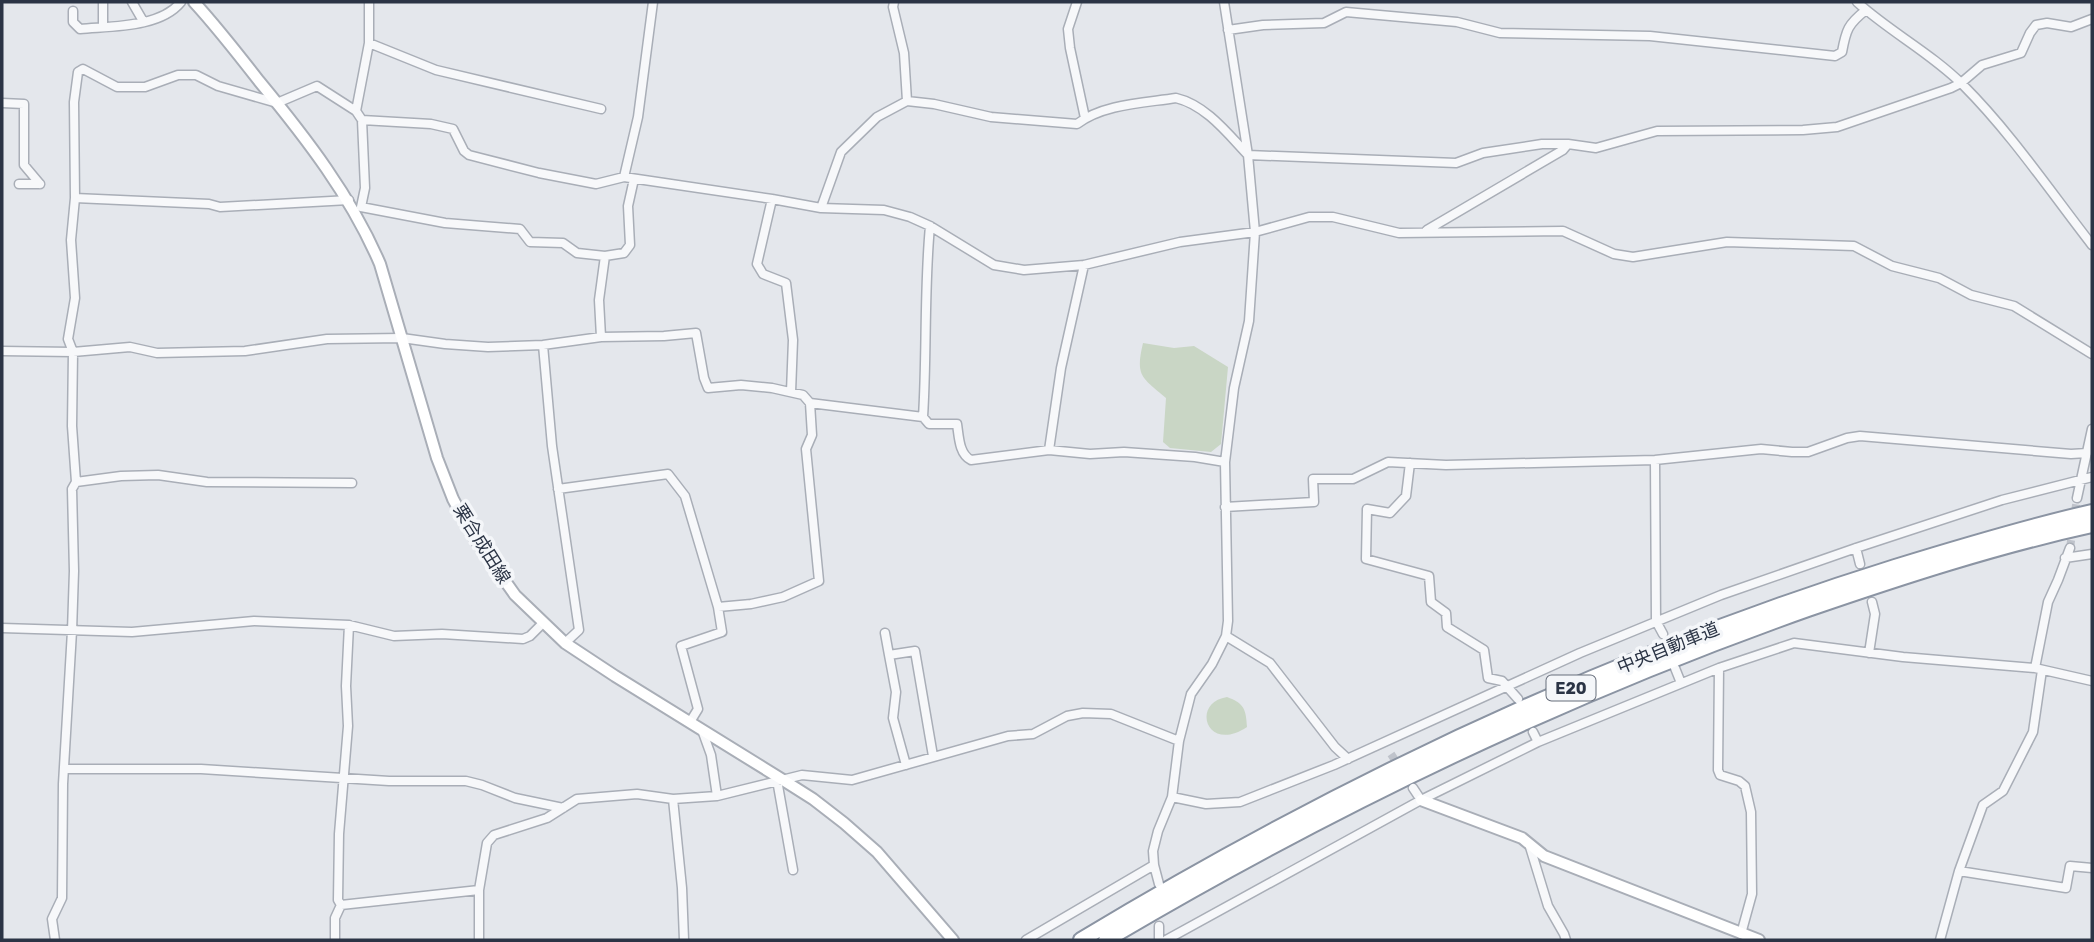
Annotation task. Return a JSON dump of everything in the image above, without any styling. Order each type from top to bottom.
[{"type":"highway","name":"中央自動車道","points":[[1081,940],[1322,806],[1519,711],[1629,663],[1726,624],[1848,582],[2092,512]]},
{"type":"highway","name":"中央自動車道","points":[[1106,940],[1327,818],[1536,716],[1633,674],[1852,594],[1955,561],[2092,525]]},
{"type":"main road","name":"栗合成田線","points":[[194,2],[277,103],[354,205],[380,264],[437,458],[472,536],[515,595],[565,643],[813,799],[877,852],[953,940]]},
{"type":"main road","points":[[1421,800],[1522,838],[1544,856],[1759,940]]},
{"type":"street","points":[[103,2],[103,27]]},
{"type":"street","points":[[132,2],[143,21]]},
{"type":"street","points":[[73,11],[73,22],[80,29],[121,27],[161,16],[181,2]]},
{"type":"street","points":[[356,111],[369,43],[369,2]]},
{"type":"street","points":[[75,198],[209,204],[220,207],[354,205],[445,223],[520,229],[530,242],[563,243],[577,253],[605,256],[624,253],[631,245],[629,178],[653,2]]},
{"type":"street","points":[[894,2],[904,53],[907,101]]},
{"type":"street","points":[[1077,2],[1068,29],[1085,118]]},
{"type":"street","points":[[1159,884],[1153,850],[1172,797],[1179,741],[1191,694],[1212,664],[1226,636],[1228,621],[1225,462],[1234,388],[1249,321],[1255,232],[1248,155],[1224,2]]},
{"type":"street","points":[[1857,2],[1961,83],[1992,116],[2092,245]]},
{"type":"street","points":[[1228,30],[1324,23],[1346,12],[1457,22],[1500,33],[1650,36],[1835,56],[1842,52],[1846,30],[1866,10]]},
{"type":"street","points":[[821,208],[841,152],[877,117],[907,101],[934,104],[991,117],[1077,124],[1085,118],[1110,109],[1176,98],[1186,100],[1209,116],[1248,155],[1456,163],[1483,153],[1542,144],[1596,148],[1657,131],[1803,130],[1837,127],[1961,83],[1982,65],[2021,53],[2036,26],[2047,23],[2071,27],[2092,19]]},
{"type":"street","points":[[369,43],[436,69],[601,109]]},
{"type":"street","points":[[55,940],[52,919],[62,898],[64,769],[74,571],[72,489],[76,482],[72,426],[73,352],[68,339],[75,298],[71,240],[75,198],[74,102],[78,72],[83,69],[117,87],[145,87],[178,75],[196,75],[218,86],[277,103],[317,86],[356,111],[362,120],[365,188],[354,205]]},
{"type":"street","points":[[2,103],[24,104],[24,164],[40,184],[19,184]]},
{"type":"street","points":[[362,120],[431,124],[453,129],[469,155],[596,184],[629,178],[821,208],[884,210],[930,226],[995,265],[1024,270],[1084,265],[1181,242],[1255,232],[1309,218],[1333,217],[1399,233],[1563,231],[1614,254],[1633,257],[1727,242],[1854,246],[1892,267],[1939,278],[1971,295],[2014,306],[2092,354]]},
{"type":"street","points":[[1424,232],[1563,150],[1568,144]]},
{"type":"street","points":[[772,199],[757,264],[763,274],[786,283],[793,340],[791,392]]},
{"type":"street","points":[[923,417],[930,226]]},
{"type":"street","points":[[601,337],[599,300],[605,256]]},
{"type":"street","points":[[1049,450],[1061,368],[1084,265]]},
{"type":"street","points":[[2,351],[73,352],[130,347],[157,353],[245,351],[327,339],[402,338],[488,347],[543,345],[601,337],[664,337],[696,333],[708,388],[741,385],[791,392],[803,395],[810,404],[812,435],[806,449],[819,581],[783,597],[718,607]]},
{"type":"street","points":[[543,345],[558,489],[579,630],[565,643]]},
{"type":"street","points":[[810,404],[923,417],[929,424],[957,425],[962,452],[971,460],[1049,450],[1090,454],[1124,452],[1225,462]]},
{"type":"street","points":[[2077,498],[2092,429]]},
{"type":"street","points":[[1224,507],[1314,502],[1313,479],[1353,478],[1388,462],[1446,465],[1655,460],[1761,449],[1808,452],[1860,436],[2071,454],[2087,453]]},
{"type":"street","points":[[1655,460],[1656,621],[1663,635]]},
{"type":"street","points":[[1410,463],[1406,496],[1390,513],[1367,509],[1366,559],[1429,576],[1431,602],[1446,613],[1447,627],[1485,649],[1488,678],[1508,685],[1518,699]]},
{"type":"street","points":[[558,489],[668,474],[685,496],[718,607],[722,632],[681,646],[698,709],[690,722]]},
{"type":"street","points":[[76,482],[121,476],[158,475],[207,482],[352,483]]},
{"type":"street","points":[[1172,797],[1206,804],[1240,802],[1348,760],[1508,685],[1721,595],[2002,500],[2092,477]]},
{"type":"street","points":[[1856,548],[1860,564]]},
{"type":"street","points":[[1940,940],[1959,870],[1983,805],[2003,791],[2034,732],[2048,602],[2070,548]]},
{"type":"street","points":[[2065,558],[2092,554]]},
{"type":"street","points":[[1869,653],[1875,614],[1872,602]]},
{"type":"street","points":[[2,628],[132,632],[254,621],[349,625],[394,636],[442,634],[523,639],[543,623]]},
{"type":"street","points":[[341,905],[338,900],[339,847],[348,726],[346,687],[349,625]]},
{"type":"street","points":[[885,634],[896,692],[893,718],[906,765]]},
{"type":"street","points":[[1226,636],[1269,663],[1348,760]]},
{"type":"street","points":[[1166,940],[1421,800],[1538,743],[1719,668],[1794,643],[2039,669],[2092,681]]},
{"type":"street","points":[[889,655],[915,651],[933,756]]},
{"type":"street","points":[[1675,668],[1681,684]]},
{"type":"street","points":[[1719,668],[1718,770],[1720,775],[1739,781],[1745,786],[1751,812],[1752,894],[1741,934]]},
{"type":"street","points":[[479,940],[479,890],[487,842],[494,835],[547,818],[577,799],[637,794],[673,799],[717,796],[802,775],[852,780],[1008,736],[1033,734],[1067,716],[1083,713],[1111,714],[1179,741]]},
{"type":"street","points":[[702,729],[711,755],[717,796]]},
{"type":"street","points":[[1533,732],[1538,743]]},
{"type":"street","points":[[1384,744],[1391,754]]},
{"type":"street","points":[[64,769],[201,768],[388,782],[466,781],[527,801],[563,808]]},
{"type":"street","points":[[780,780],[793,870]]},
{"type":"street","points":[[1413,788],[1421,800]]},
{"type":"street","points":[[673,799],[684,940]]},
{"type":"street","points":[[1531,847],[1548,906],[1566,940]]},
{"type":"street","points":[[1026,940],[1154,865]]},
{"type":"street","points":[[1959,870],[2066,888],[2070,866],[2092,868]]},
{"type":"street","points":[[341,905],[479,890]]},
{"type":"street","points":[[335,940],[335,918],[341,905]]},
{"type":"street","points":[[1159,926],[1159,940]]},
{"type":"green space","points":[[1143,343],[1174,348],[1194,346],[1228,367],[1221,444],[1211,452],[1170,448],[1163,442],[1166,398],[1142,375],[1140,363]]},
{"type":"green space","points":[[1227,697],[1243,708],[1247,727],[1233,734],[1222,735],[1213,731],[1207,716],[1209,708],[1216,701]]},
{"type":"tunnel","points":[[2070,548],[2077,498]]},
{"type":"tunnel","points":[[1391,754],[1400,768]]}]
